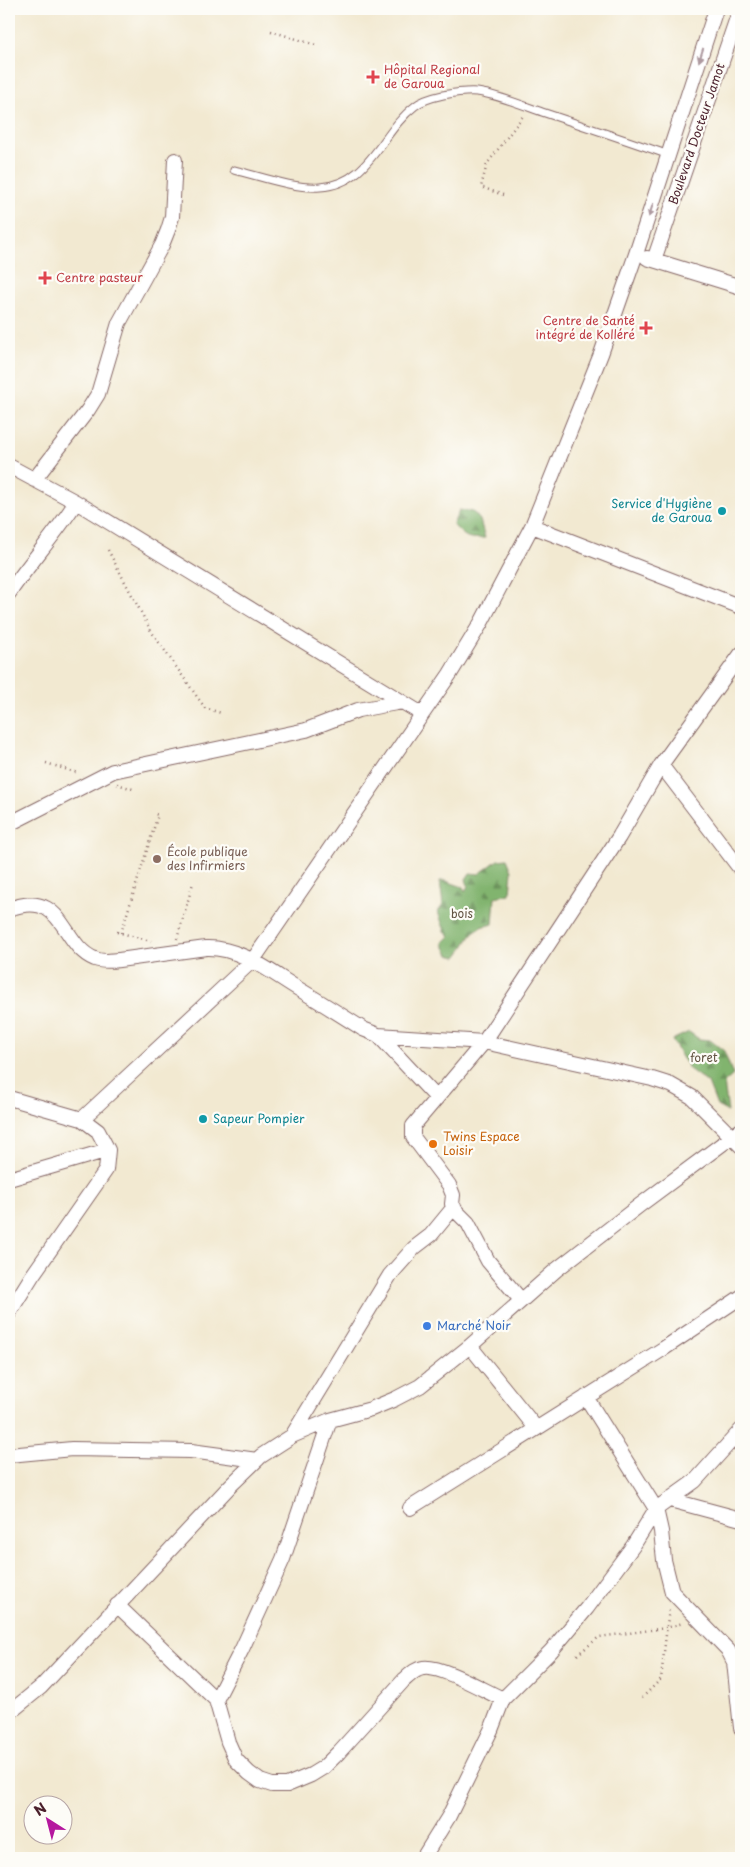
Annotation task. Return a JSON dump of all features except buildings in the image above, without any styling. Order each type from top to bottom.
[{"type":"street","name":"Boulevard Docteur Jamot","points":[[82,1118],[253,960],[450,674],[481,622],[532,526],[601,354],[636,254],[716,9]]},
{"type":"street","name":"Boulevard Docteur Jamot","points":[[654,260],[740,9]]},
{"type":"street","points":[[34,480],[88,410],[98,394],[119,322],[168,230],[172,217],[175,160]]},
{"type":"street","points":[[636,254],[741,287]]},
{"type":"street","points":[[9,466],[76,502],[422,714]]},
{"type":"street","points":[[9,593],[76,502]]},
{"type":"street","points":[[532,526],[741,607]]},
{"type":"street","points":[[521,1300],[488,1261],[468,1223],[456,1212],[452,1204],[453,1195],[449,1185],[413,1137],[413,1126],[436,1096],[484,1042],[619,837],[661,765],[741,654]]},
{"type":"street","points":[[9,824],[113,771],[306,730],[358,710],[402,702]]},
{"type":"street","points":[[661,765],[741,870]]},
{"type":"street","points":[[9,909],[26,905],[50,910],[72,938],[85,952],[95,959],[106,961],[119,960],[216,948],[253,960],[363,1029],[378,1035],[484,1042],[652,1079],[671,1085],[692,1097],[739,1138],[640,1205],[556,1270],[470,1346],[420,1386],[371,1409],[330,1420],[292,1436],[256,1460],[40,1687],[9,1713]]},
{"type":"street","points":[[378,1035],[436,1096]]},
{"type":"street","points":[[9,1098],[82,1118],[98,1131],[108,1150],[106,1170],[32,1276],[9,1313]]},
{"type":"street","points":[[9,1180],[108,1150]]},
{"type":"street","points":[[292,1436],[390,1275],[414,1248],[431,1235],[454,1207]]},
{"type":"street","points":[[410,1508],[663,1349],[741,1297]]},
{"type":"street","points":[[470,1346],[536,1428]]},
{"type":"street","points":[[586,1396],[656,1509],[664,1560],[672,1592],[728,1650],[734,1662],[741,1728]]},
{"type":"street","points":[[216,1700],[242,1649],[283,1559],[330,1420]]},
{"type":"street","points":[[423,1858],[449,1816],[503,1699],[551,1651],[588,1608],[633,1546],[656,1509],[695,1480],[741,1430]]},
{"type":"street","points":[[9,1455],[72,1449],[192,1451],[256,1460]]},
{"type":"street","points":[[670,1500],[741,1519]]},
{"type":"street","points":[[117,1606],[216,1700],[228,1742],[236,1760],[260,1781],[272,1785],[287,1784],[311,1775],[324,1766],[404,1680],[412,1672],[421,1668],[438,1669],[503,1699]]},
{"type":"lane","points":[[234,170],[306,187],[335,185],[348,179],[363,168],[415,105],[428,99],[464,92],[478,92],[668,154]]},
{"type":"path","points":[[271,32],[316,45]]},
{"type":"path","points":[[503,195],[481,187],[487,164],[530,108]]},
{"type":"path","points":[[108,550],[151,631],[205,708],[221,713]]},
{"type":"path","points":[[122,933],[158,815],[152,813]]},
{"type":"path","points":[[175,947],[193,883]]},
{"type":"path","points":[[117,932],[157,943]]},
{"type":"path","points":[[642,1698],[661,1678],[672,1592]]},
{"type":"path","points":[[577,1655],[599,1637],[666,1628],[696,1618]]},
{"type":"green space","points":[[459,510],[473,512],[480,520],[485,538],[467,537],[453,525]]},
{"type":"green space","name":"bois","points":[[507,859],[512,871],[510,894],[495,897],[493,924],[477,929],[457,957],[449,955],[443,943],[450,936],[445,931],[438,912],[443,905],[440,881],[446,881],[463,887],[465,891],[468,886],[466,879],[470,873],[479,874],[498,860]]},
{"type":"green space","name":"foret","points":[[689,1032],[699,1039],[710,1040],[724,1051],[733,1075],[724,1083],[728,1112],[717,1106],[708,1083],[689,1069],[672,1040]]},
{"type":"place","name":"Hôpital Regional de Garoua","points":[[373,77]]},
{"type":"place","name":"Centre pasteur","points":[[45,278]]},
{"type":"place","name":"Centre de Santé intégré de Kolléré","points":[[646,328]]},
{"type":"place","name":"Service d'Hygiène de Garoua","points":[[722,511]]},
{"type":"place","name":"École publique des Infirmiers","points":[[157,859]]},
{"type":"place","name":"Sapeur Pompier","points":[[203,1119]]},
{"type":"place","name":"Twins Espace Loisir","points":[[433,1144]]},
{"type":"place","name":"Marché Noir","points":[[427,1326]]}]
